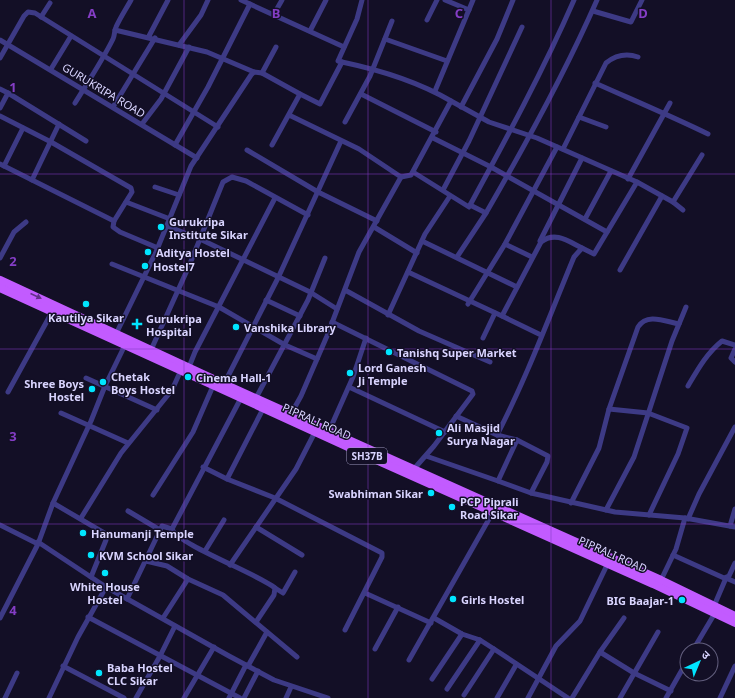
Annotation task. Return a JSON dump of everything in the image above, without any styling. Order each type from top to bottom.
[{"type":"main road","points":[[0,280],[116,334],[126,342],[151,350],[190,367],[413,470],[661,580],[715,610],[735,616]]},
{"type":"main road","name":"PIPRALI ROAD","points":[[0,288],[52,312],[126,342],[213,386],[263,409],[715,610],[735,622]]},
{"type":"street","points":[[75,103],[94,69],[103,57],[131,0]]},
{"type":"street","points":[[149,36],[158,16],[168,0]]},
{"type":"street","points":[[179,45],[208,0]]},
{"type":"street","points":[[241,0],[344,47]]},
{"type":"street","points":[[274,14],[282,0]]},
{"type":"street","points":[[310,31],[326,0]]},
{"type":"street","points":[[362,0],[357,19],[338,61],[373,68],[435,91],[480,117],[560,148],[637,182],[673,202],[683,210]]},
{"type":"street","points":[[427,20],[437,0]]},
{"type":"street","points":[[445,0],[469,10]]},
{"type":"street","points":[[435,91],[474,0]]},
{"type":"street","points":[[461,107],[497,39],[513,0]]},
{"type":"street","points":[[413,172],[469,208],[543,67],[574,0]]},
{"type":"street","points":[[457,257],[486,213],[530,136],[573,53],[597,0]]},
{"type":"street","points":[[592,11],[630,22],[642,0]]},
{"type":"street","points":[[41,17],[50,3]]},
{"type":"street","points":[[175,145],[223,59],[250,4]]},
{"type":"street","points":[[0,58],[24,16],[31,12],[72,36],[133,76],[164,93],[218,128]]},
{"type":"street","points":[[345,122],[361,94],[392,21]]},
{"type":"street","points":[[443,190],[480,117],[522,27]]},
{"type":"street","points":[[115,30],[149,36],[207,52],[254,72],[262,73],[320,104],[342,62]]},
{"type":"street","points":[[51,69],[72,36]]},
{"type":"street","points":[[113,107],[155,38]]},
{"type":"street","points":[[385,39],[447,61]]},
{"type":"street","name":"GURUKRIPA ROAD","points":[[0,40],[51,69],[197,158]]},
{"type":"street","points":[[262,73],[276,47]]},
{"type":"street","points":[[142,124],[164,93],[189,48]]},
{"type":"street","points":[[468,303],[488,273],[534,190],[579,117],[606,62],[612,58],[630,55],[638,57]]},
{"type":"street","points":[[116,334],[158,248],[179,195],[197,158],[254,72]]},
{"type":"street","points":[[595,84],[708,134]]},
{"type":"street","points":[[0,89],[86,141]]},
{"type":"street","points":[[0,108],[8,93]]},
{"type":"street","points":[[272,145],[300,94]]},
{"type":"street","points":[[361,94],[436,132]]},
{"type":"street","points":[[288,115],[359,149],[401,177],[411,176],[433,138],[451,101]]},
{"type":"street","points":[[628,179],[670,103]]},
{"type":"street","points":[[0,116],[51,142],[131,188],[132,192],[114,221],[113,227],[115,230],[158,248]]},
{"type":"street","points":[[579,117],[606,127]]},
{"type":"street","points":[[32,180],[60,124]]},
{"type":"street","points":[[23,128],[2,165],[114,221]]},
{"type":"street","points":[[433,138],[463,152],[506,177],[534,190],[607,232]]},
{"type":"street","points":[[224,384],[278,278],[341,141]]},
{"type":"street","points":[[247,150],[318,192],[377,221]]},
{"type":"street","points":[[673,202],[702,155]]},
{"type":"street","points":[[502,316],[582,158]]},
{"type":"street","points":[[585,219],[611,171]]},
{"type":"street","points":[[151,350],[178,291],[223,182],[232,176],[246,181],[262,188],[275,198],[308,215]]},
{"type":"street","points":[[291,414],[317,359],[338,309],[359,252],[401,177]]},
{"type":"street","points":[[538,246],[550,236],[558,237],[594,254],[637,182]]},
{"type":"street","points":[[155,187],[179,195]]},
{"type":"street","points":[[388,315],[422,241],[450,196]]},
{"type":"street","points":[[620,270],[662,196]]},
{"type":"street","points":[[190,367],[275,198]]},
{"type":"street","points":[[126,202],[170,219]]},
{"type":"street","points":[[470,205],[486,213]]},
{"type":"street","points":[[0,258],[14,232],[26,222]]},
{"type":"street","points":[[167,226],[200,239],[278,278],[310,292],[338,309]]},
{"type":"street","points":[[374,227],[417,253]]},
{"type":"street","points":[[422,241],[517,287]]},
{"type":"street","points":[[505,244],[532,257]]},
{"type":"street","points":[[498,435],[531,364],[541,335],[574,257],[582,248]]},
{"type":"street","points":[[256,398],[300,316],[325,258]]},
{"type":"street","points":[[112,264],[219,307],[285,345],[317,359]]},
{"type":"street","points":[[408,272],[468,303],[502,316],[541,335]]},
{"type":"street","points":[[345,290],[388,315],[490,362]]},
{"type":"street","points":[[266,300],[300,316]]},
{"type":"street","points":[[606,510],[634,457],[686,307]]},
{"type":"street","points":[[8,392],[52,312]]},
{"type":"street","points":[[483,338],[495,313]]},
{"type":"street","points":[[571,503],[599,448],[609,409],[634,335],[641,322],[648,319],[655,319],[679,324]]},
{"type":"street","points":[[332,322],[472,391],[473,394],[445,432],[413,470]]},
{"type":"street","points":[[329,431],[348,387],[366,338]]},
{"type":"street","points":[[688,386],[706,356],[715,346],[722,341],[735,345]]},
{"type":"street","points":[[0,618],[38,543],[53,502],[126,342]]},
{"type":"street","points":[[735,349],[731,358],[735,362]]},
{"type":"street","points":[[81,518],[108,471],[128,443],[157,410],[172,390],[181,370]]},
{"type":"street","points":[[86,378],[157,410]]},
{"type":"street","points":[[153,495],[193,432],[213,386]]},
{"type":"street","points":[[348,387],[445,432]]},
{"type":"street","points":[[172,529],[203,467],[241,398]]},
{"type":"street","points":[[227,479],[263,409]]},
{"type":"street","points":[[609,409],[648,413],[687,428],[678,454],[649,515]]},
{"type":"street","points":[[61,413],[89,424],[128,443]]},
{"type":"street","points":[[456,416],[498,435],[517,440],[548,456],[548,462],[531,493]]},
{"type":"street","points":[[661,580],[673,555],[687,518],[734,430]]},
{"type":"street","points":[[230,565],[296,469],[315,432]]},
{"type":"street","points":[[498,481],[517,440]]},
{"type":"street","points":[[426,456],[531,493],[606,510],[687,518],[732,527],[735,509]]},
{"type":"street","points":[[203,467],[227,479],[275,498],[380,552],[382,557],[345,630]]},
{"type":"street","points":[[53,502],[81,518],[103,532],[108,537],[91,577]]},
{"type":"street","points":[[128,511],[160,530]]},
{"type":"street","points":[[409,660],[493,512]]},
{"type":"street","points":[[205,551],[224,520]]},
{"type":"street","points":[[0,525],[38,543],[126,599],[163,618],[247,666],[292,687],[328,698]]},
{"type":"street","points":[[126,599],[163,525],[172,529],[175,534],[283,593],[295,572]]},
{"type":"street","points":[[256,527],[302,555]]},
{"type":"street","points":[[673,555],[720,577],[735,582]]},
{"type":"street","points":[[146,561],[167,566],[188,579],[223,595],[297,657]]},
{"type":"street","points":[[528,698],[556,646],[580,621],[608,563]]},
{"type":"street","points":[[697,642],[715,610],[726,578],[735,563]]},
{"type":"street","points":[[163,618],[188,579]]},
{"type":"street","points":[[49,698],[63,666],[88,617],[106,587]]},
{"type":"street","points":[[256,622],[274,595],[276,588]]},
{"type":"street","points":[[365,593],[398,608],[480,640],[516,665],[540,678],[568,698]]},
{"type":"street","points":[[375,649],[398,608]]},
{"type":"street","points":[[88,617],[198,676],[230,696],[240,698]]},
{"type":"street","points":[[572,698],[600,652],[624,618]]},
{"type":"street","points":[[136,698],[175,626]]},
{"type":"street","points":[[230,696],[267,632]]},
{"type":"street","points":[[620,698],[658,632]]},
{"type":"street","points":[[432,679],[462,634]]},
{"type":"street","points":[[448,689],[480,640]]},
{"type":"street","points":[[184,698],[214,647]]},
{"type":"street","points":[[464,695],[494,649]]},
{"type":"street","points":[[600,652],[634,673],[670,691]]},
{"type":"street","points":[[497,698],[516,665]]},
{"type":"street","points":[[63,666],[124,698]]},
{"type":"street","points":[[720,698],[735,666]]},
{"type":"street","points":[[244,698],[258,671]]},
{"type":"street","points":[[5,698],[17,673]]},
{"type":"street","points":[[666,698],[679,675]]},
{"type":"street","points":[[286,698],[292,687]]},
{"type":"place","name":"Gurukripa Institute Sikar","points":[[161,227]]},
{"type":"place","name":"Aditya Hostel","points":[[148,252]]},
{"type":"place","name":"Hostel7","points":[[145,266]]},
{"type":"place","name":"Kautilya Sikar","points":[[86,304]]},
{"type":"place","name":"Gurukripa Hospital","points":[[137,324]]},
{"type":"place","name":"Vanshika Library","points":[[236,327]]},
{"type":"place","name":"Tanishq Super Market","points":[[389,352]]},
{"type":"place","name":"Lord Ganesh Ji Temple","points":[[350,373]]},
{"type":"place","name":"Cinema Hall-1","points":[[188,377]]},
{"type":"place","name":"Chetak Boys Hostel","points":[[103,382]]},
{"type":"place","name":"Shree Boys Hostel","points":[[92,389]]},
{"type":"place","name":"Ali Masjid Surya Nagar","points":[[439,433]]},
{"type":"place","name":"Swabhiman Sikar","points":[[431,493]]},
{"type":"place","name":"PCP Piprali Road Sikar","points":[[452,507]]},
{"type":"place","name":"Hanumanji Temple","points":[[83,533]]},
{"type":"place","name":"KVM School Sikar","points":[[91,555]]},
{"type":"place","name":"White House Hostel","points":[[105,573]]},
{"type":"place","name":"Girls Hostel","points":[[453,599]]},
{"type":"place","name":"BIG Baajar-1","points":[[682,600]]},
{"type":"place","name":"Baba Hostel CLC Sikar","points":[[99,673]]}]
